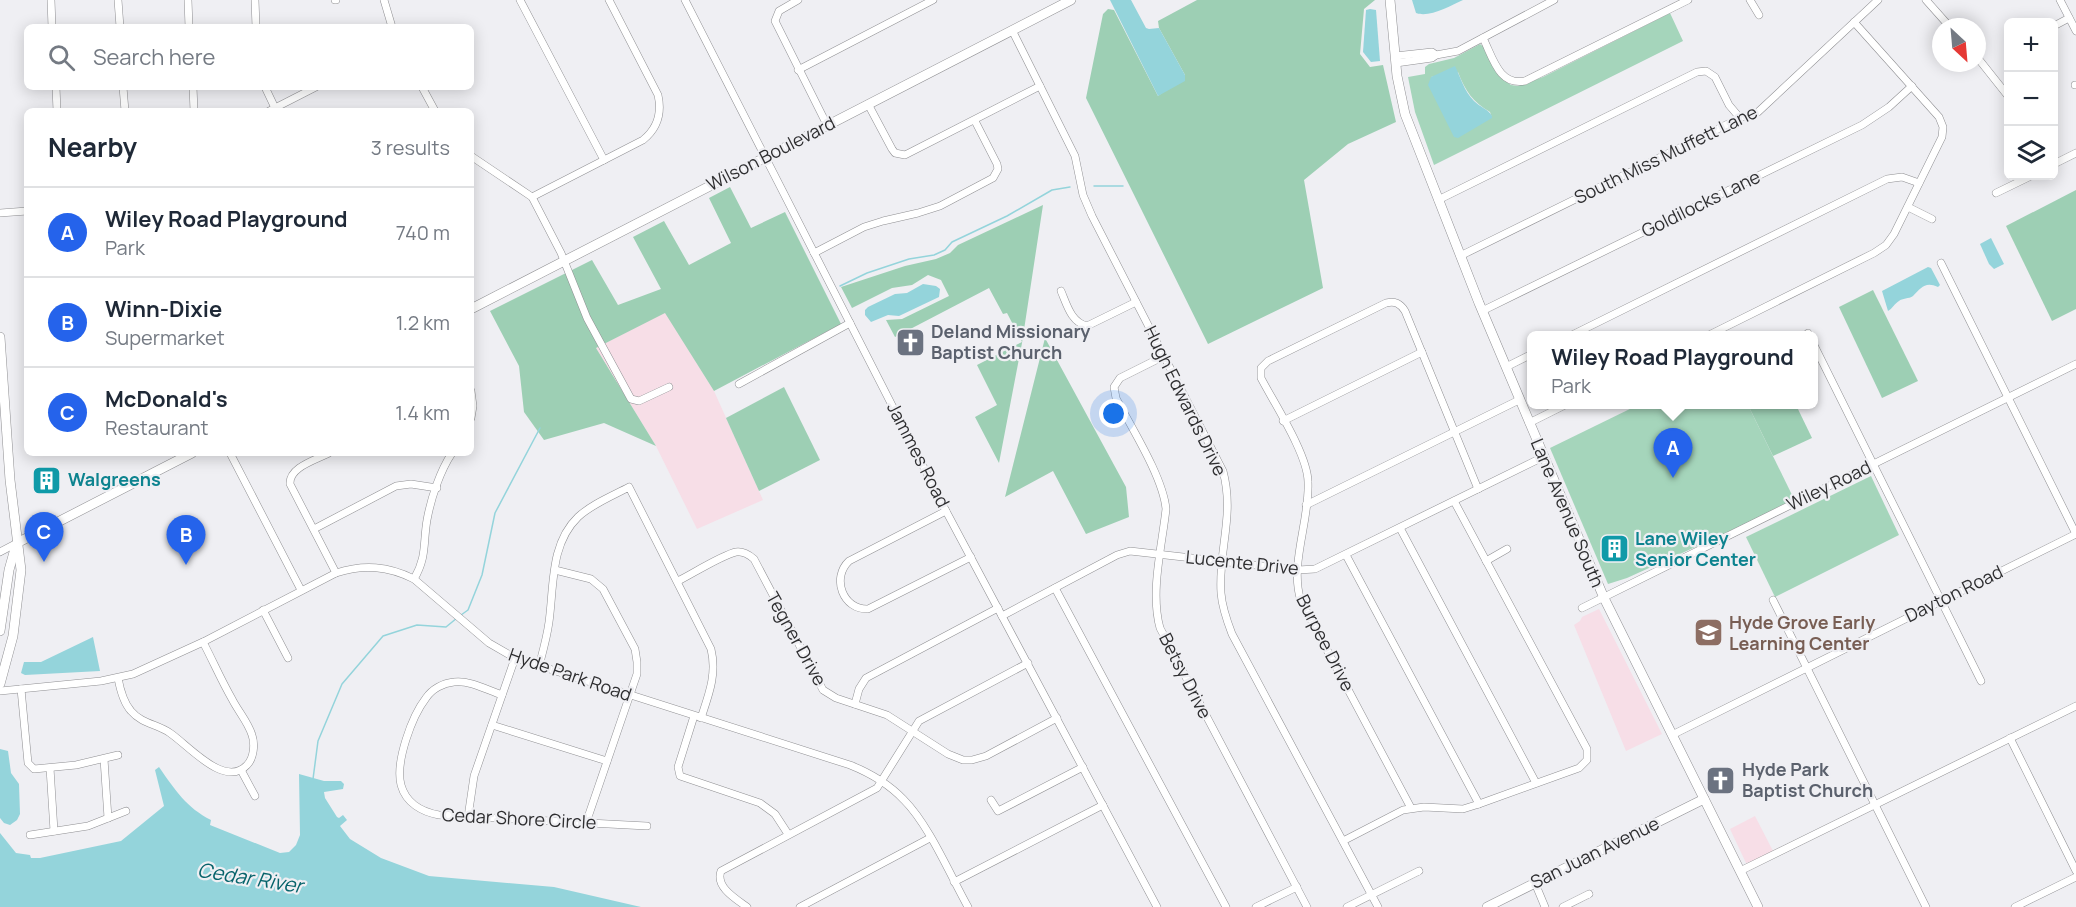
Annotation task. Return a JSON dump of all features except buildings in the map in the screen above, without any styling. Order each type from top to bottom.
[{"type":"main road","name":"Lane Avenue South","points":[[1390,0],[1396,60],[1405,114],[1482,311],[1604,598],[1758,907]]},
{"type":"main road","name":"Wilson Boulevard","points":[[474,307],[1066,1]]},
{"type":"main road","points":[[0,337],[7,451],[16,543],[21,570],[13,636],[0,684]]},
{"type":"main road","points":[[0,631],[9,570],[16,543],[186,456]]},
{"type":"main road","name":"San Juan Avenue","points":[[1487,907],[1704,799]]},
{"type":"street","points":[[51,0],[52,24]]},
{"type":"street","points":[[118,0],[120,24]]},
{"type":"street","points":[[188,0],[189,24]]},
{"type":"street","points":[[255,0],[256,24]]},
{"type":"street","points":[[384,0],[391,24]]},
{"type":"street","points":[[520,0],[604,160]]},
{"type":"street","points":[[532,197],[650,135],[655,127],[660,111],[658,95],[609,0]]},
{"type":"street","name":"Jammes Road","points":[[685,0],[946,511],[1157,907]]},
{"type":"street","points":[[798,0],[779,11],[776,15],[776,27],[827,125]]},
{"type":"street","points":[[798,70],[933,0]]},
{"type":"street","points":[[1396,60],[1423,56],[1432,58],[1436,55],[1458,51],[1554,0]]},
{"type":"street","points":[[1483,38],[1505,78],[1517,83],[1525,81],[1677,2],[1688,0]]},
{"type":"street","points":[[1750,0],[1759,15]]},
{"type":"street","name":"South Miss Muffett Lane","points":[[1460,256],[1740,118],[1758,112],[1878,0]]},
{"type":"street","points":[[1926,0],[1942,18]]},
{"type":"street","points":[[2060,0],[2076,31]]},
{"type":"street","points":[[2058,24],[2069,18]]},
{"type":"street","points":[[1717,331],[1881,250],[1894,234],[1942,137],[1943,127],[1939,117],[1854,22]]},
{"type":"street","name":"Hugh Edwards Drive","points":[[1012,30],[1075,156],[1083,195],[1092,216],[1222,471],[1228,500],[1221,594],[1232,634],[1378,907]]},
{"type":"street","points":[[1986,68],[2004,91]]},
{"type":"street","points":[[1438,200],[1701,70],[1715,77],[1729,105],[1740,118]]},
{"type":"street","points":[[868,104],[892,149],[900,155],[909,154],[1040,86]]},
{"type":"street","name":"Goldilocks Lane","points":[[1482,311],[1862,125],[1889,107],[1912,86]]},
{"type":"street","points":[[56,90],[57,108]]},
{"type":"street","points":[[123,90],[125,108]]},
{"type":"street","points":[[193,90],[194,108]]},
{"type":"street","points":[[265,90],[271,108]]},
{"type":"street","points":[[276,108],[310,90]]},
{"type":"street","points":[[424,90],[434,108]]},
{"type":"street","points":[[814,253],[864,227],[940,206],[993,178],[998,169],[997,164],[975,120]]},
{"type":"street","points":[[2058,162],[2076,153]]},
{"type":"street","points":[[474,158],[532,197],[564,261],[587,318],[631,399],[639,400],[669,387]]},
{"type":"street","points":[[1580,331],[1887,179],[1902,177],[1919,183]]},
{"type":"street","points":[[1996,193],[2023,180]]},
{"type":"street","points":[[1908,207],[1932,219]]},
{"type":"street","points":[[0,213],[24,211]]},
{"type":"street","points":[[1941,263],[2076,534]]},
{"type":"street","points":[[1061,291],[1074,318],[1087,326],[1136,302]]},
{"type":"street","name":"Burpee Drive","points":[[1411,808],[1301,601],[1298,570],[1309,484],[1306,467],[1261,378],[1261,368],[1268,360],[1386,303],[1393,302],[1399,304],[1405,311],[1422,352]]},
{"type":"street","points":[[739,384],[850,323]]},
{"type":"street","points":[[1284,420],[1422,352],[1478,489]]},
{"type":"street","points":[[1818,353],[1982,681]]},
{"type":"street","name":"Betsy Drive","points":[[1164,356],[1120,378],[1114,387],[1116,398],[1163,492],[1166,509],[1156,606],[1164,638],[1307,907]]},
{"type":"street","points":[[1506,367],[1527,356]]},
{"type":"street","name":"Wiley Road","points":[[1582,608],[2076,364]]},
{"type":"street","points":[[1306,505],[1519,400]]},
{"type":"street","points":[[1529,423],[1559,409]]},
{"type":"street","points":[[232,456],[301,590]]},
{"type":"street","points":[[323,456],[295,471],[290,479],[336,573]]},
{"type":"street","points":[[414,579],[424,558],[427,520],[436,488],[450,456]]},
{"type":"street","name":"Lucente Drive","points":[[1002,616],[1123,553],[1136,551],[1298,570],[1320,568],[1543,457]]},
{"type":"street","points":[[314,529],[396,486],[411,484],[436,488]]},
{"type":"street","points":[[539,666],[549,623],[555,570],[564,537],[577,518],[596,504],[629,487],[708,640],[714,660],[713,679],[678,767],[680,776],[760,803],[775,814],[788,834]]},
{"type":"street","points":[[1343,842],[1394,814],[1411,808],[1451,809],[1479,804],[1579,768],[1587,760],[1587,749],[1454,501]]},
{"type":"street","points":[[946,511],[843,566],[839,579],[846,596],[855,607],[874,608],[970,557]]},
{"type":"street","points":[[1400,528],[1536,783]]},
{"type":"street","name":"Dayton Road","points":[[1672,735],[2076,534]]},
{"type":"street","points":[[0,552],[16,543]]},
{"type":"street","points":[[1485,561],[1506,549]]},
{"type":"street","name":"Tegner Drive","points":[[678,581],[732,553],[749,555],[754,559],[819,685],[829,695],[887,715],[948,754],[963,760],[986,756],[1057,718]]},
{"type":"street","points":[[1346,555],[1479,804]]},
{"type":"street","name":"Hyde Park Road","points":[[0,691],[118,678],[203,642],[336,573],[371,566],[393,570],[414,579],[489,644],[515,658],[849,765],[882,781],[912,809],[968,907]]},
{"type":"street","points":[[555,570],[591,579],[599,584],[607,594],[637,655],[637,674],[586,823]]},
{"type":"street","points":[[1055,588],[1226,907]]},
{"type":"street","points":[[1773,600],[1926,907]]},
{"type":"street","points":[[855,704],[859,689],[866,678],[998,608]]},
{"type":"street","points":[[263,610],[288,658]]},
{"type":"street","points":[[118,678],[124,700],[140,720],[170,733],[195,754],[217,768],[225,771],[241,770],[247,766],[252,756],[254,743],[252,734],[203,642]]},
{"type":"street","points":[[468,817],[474,776],[515,658]]},
{"type":"street","points":[[747,907],[727,891],[720,881],[719,876],[725,868],[877,788],[923,718],[1028,663]]},
{"type":"street","name":"Cedar Shore Circle","points":[[502,695],[463,682],[453,682],[438,687],[432,692],[422,705],[407,738],[400,774],[401,785],[414,806],[430,814],[647,826]]},
{"type":"street","points":[[21,689],[28,763],[34,769],[76,765],[118,755]]},
{"type":"street","points":[[1740,871],[2076,706]]},
{"type":"street","points":[[492,725],[607,761]]},
{"type":"street","points":[[2010,738],[2076,871]]},
{"type":"street","points":[[104,759],[108,818]]},
{"type":"street","points":[[991,800],[998,811],[1083,767]]},
{"type":"street","points":[[50,768],[54,831]]},
{"type":"street","points":[[241,770],[255,796]]},
{"type":"street","points":[[954,882],[1103,805]]},
{"type":"street","points":[[30,835],[88,826],[126,811]]},
{"type":"street","points":[[800,907],[930,838]]},
{"type":"street","points":[[1347,907],[1419,872]]},
{"type":"street","points":[[2015,907],[2076,877]]},
{"type":"street","points":[[1535,883],[1545,907]]},
{"type":"street","points":[[1256,907],[1297,887]]},
{"type":"street","points":[[1563,907],[1589,894]]},
{"type":"shaded area","points":[[665,312],[714,391],[763,500],[697,529],[656,446],[596,348]]},
{"type":"shaded area","points":[[1599,609],[1662,734],[1626,751],[1574,625],[1582,617]]},
{"type":"shaded area","points":[[1755,816],[1774,853],[1760,860],[1746,863],[1730,829]]},
{"type":"green space","points":[[1197,0],[1375,0],[1364,9],[1360,54],[1370,67],[1383,65],[1396,122],[1348,144],[1304,180],[1323,288],[1208,344],[1086,98],[1103,14],[1108,9],[1114,10],[1158,96],[1185,75],[1159,28],[1158,21]]},
{"type":"green space","points":[[1670,13],[1683,41],[1434,165],[1415,112],[1408,77],[1425,74],[1425,67],[1429,64],[1454,58],[1480,44],[1485,48],[1500,76],[1511,85],[1518,86],[1543,77]],"holes":[[[1458,72],[1470,95],[1490,112],[1492,118],[1431,77]]]},
{"type":"green space","points":[[730,187],[751,228],[785,212],[841,324],[714,391],[665,313],[596,348],[656,446],[604,423],[544,440],[524,412],[519,366],[490,311],[592,260],[618,305],[661,289],[633,237],[664,221],[689,265],[731,243],[709,198]]},
{"type":"green space","points":[[2076,190],[2076,309],[2052,321],[2006,226]]},
{"type":"green space","points":[[1043,205],[1022,343],[999,463],[975,417],[997,405],[977,365],[1022,342],[1007,313],[1003,314],[989,288],[895,337],[886,320],[902,319],[949,296],[941,280],[928,275],[912,285],[892,288],[852,308],[841,287],[905,266],[936,259],[950,253],[958,245]]},
{"type":"green space","points":[[1873,290],[1918,381],[1882,398],[1839,307]]},
{"type":"green space","points":[[1045,338],[1126,487],[1129,517],[1086,534],[1053,471],[1005,497]]},
{"type":"green space","points":[[784,387],[820,460],[759,491],[726,418]]},
{"type":"green space","points":[[1630,409],[1750,409],[1794,499],[1735,529],[1627,578],[1608,584],[1550,448]]},
{"type":"green space","points":[[1750,409],[1798,409],[1812,438],[1773,456]]},
{"type":"green space","points":[[1871,476],[1899,535],[1775,597],[1746,537]]},
{"type":"water","points":[[1110,0],[1131,0],[1146,28],[1159,28],[1185,75],[1185,81],[1158,96]]},
{"type":"water","points":[[1412,0],[1463,0],[1440,11],[1421,14],[1416,13]]},
{"type":"water","points":[[1366,10],[1376,10],[1380,61],[1371,62],[1363,52]]},
{"type":"water","points":[[1455,66],[1465,89],[1476,103],[1492,116],[1458,138],[1454,137],[1428,85],[1431,77]]},
{"type":"water","points":[[1991,238],[2004,264],[1994,269],[1989,264],[1980,244]]},
{"type":"water","points":[[1928,267],[1931,268],[1940,285],[1938,287],[1924,286],[1913,296],[1902,299],[1888,311],[1882,291]]},
{"type":"water","points":[[923,284],[940,289],[939,297],[899,316],[888,315],[871,322],[865,315],[868,307],[895,294],[907,293]]},
{"type":"water","points":[[93,637],[100,671],[25,675],[21,673],[24,662],[41,662]]},
{"type":"water","points":[[0,749],[8,751],[11,773],[19,784],[20,814],[17,820],[10,825],[4,823],[0,818]]},
{"type":"water","name":"Cedar River","points":[[159,767],[188,804],[211,820],[210,825],[280,853],[289,852],[296,845],[300,835],[299,774],[324,781],[341,781],[344,784],[343,789],[324,792],[325,798],[337,817],[343,815],[347,820],[340,826],[350,839],[381,858],[429,876],[554,887],[641,907],[0,907],[0,833],[16,853],[30,855],[31,858],[121,841],[164,806],[155,770]]},
{"type":"waterway","points":[[1094,186],[1123,186]]},
{"type":"waterway","points":[[840,286],[867,273],[909,259],[934,255],[945,250],[952,242],[1007,216],[1052,190],[1070,187]]},
{"type":"waterway","points":[[461,615],[468,610],[482,575],[495,513],[540,428]]},
{"type":"waterway","points":[[313,779],[318,741],[342,684],[383,636],[417,625],[446,627],[457,618]]},
{"type":"place","name":"Deland Missionary Baptist Church","points":[[910,342]]},
{"type":"place","name":"Wiley Road Playground","points":[[1673,478]]},
{"type":"place","name":"Walgreens","points":[[47,480]]},
{"type":"place","name":"Lane Wiley Senior Center","points":[[1614,549]]},
{"type":"place","name":"McDonald's","points":[[44,562]]},
{"type":"place","name":"Winn-Dixie","points":[[186,565]]},
{"type":"place","name":"Hyde Grove Early Learning Center","points":[[1708,633]]},
{"type":"place","name":"Hyde Park Baptist Church","points":[[1721,780]]}]
